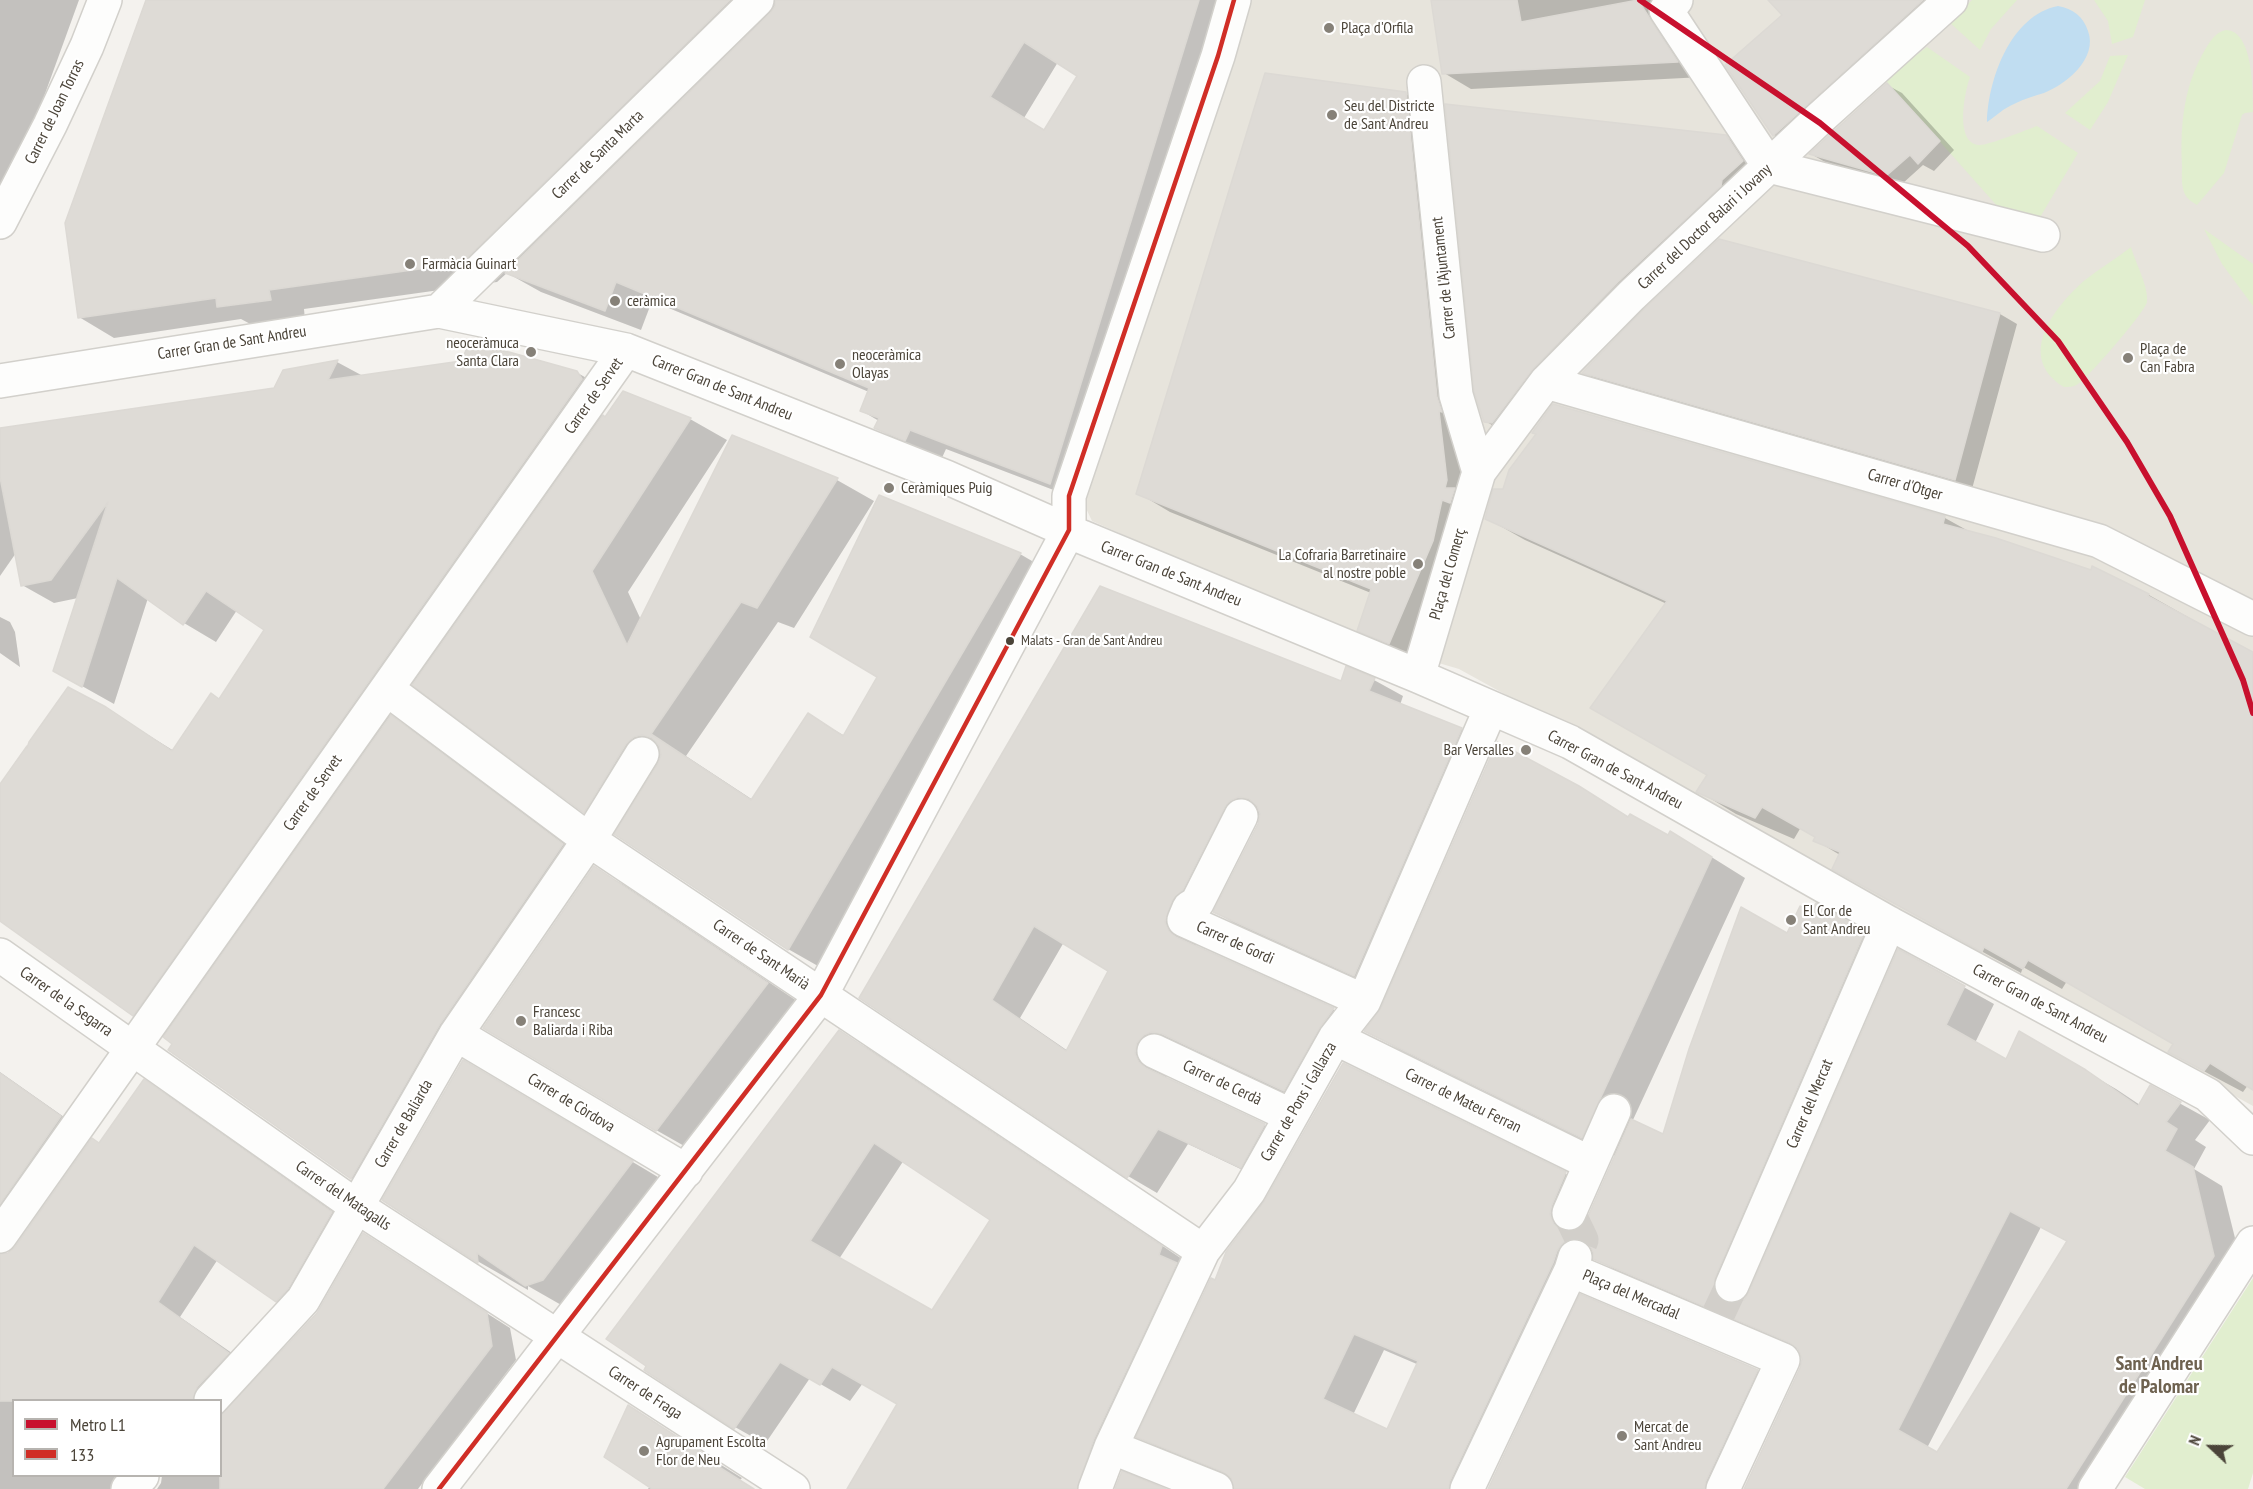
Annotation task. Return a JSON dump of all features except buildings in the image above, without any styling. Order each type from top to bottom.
[{"type":"street","name":"Carrer de Joan Torras","points":[[0,222],[50,125],[87,46],[105,0]]},
{"type":"street","name":"Carrer de Santa Marta","points":[[439,311],[756,0]]},
{"type":"street","points":[[439,1489],[821,995],[1070,530],[1069,496],[1218,56],[1234,0]]},
{"type":"street","points":[[1676,0],[1666,10],[1769,166],[2043,235]]},
{"type":"street","name":"Carrer del Doctor Balari i Jovany","points":[[1479,472],[1546,382],[1631,296],[1951,0]]},
{"type":"street","name":"Carrer de l'Ajuntament","points":[[1424,82],[1455,395],[1479,472]]},
{"type":"street","name":"Carrer Gran de Sant Andreu","points":[[0,381],[439,311],[626,350],[946,477],[1570,742],[1889,923],[2208,1095],[2253,1138]]},
{"type":"street","name":"Carrer de Servet","points":[[0,1236],[626,350]]},
{"type":"street","name":"Carrer d'Otger","points":[[1546,382],[2099,541],[2253,619]]},
{"type":"street","name":"Plaça del Comerç","points":[[1418,676],[1479,472]]},
{"type":"street","name":"Carrer de Sant Marià","points":[[387,689],[589,840],[1203,1251]]},
{"type":"street","name":"Carrer de Pons i Gallarza","points":[[1095,1489],[1111,1447],[1203,1251],[1249,1191],[1335,1038],[1364,1001],[1491,708]]},
{"type":"street","name":"Carrer de Baliarda","points":[[213,1399],[303,1300],[456,1034],[589,840],[642,754]]},
{"type":"street","name":"Carrer de Gordi","points":[[1241,816],[1197,903],[1189,908],[1184,920],[1364,1001]]},
{"type":"street","name":"Carrer del Mercat","points":[[1732,1285],[1889,923]]},
{"type":"street","name":"Carrer de la Segarra","points":[[0,955],[138,1041]]},
{"type":"street","name":"Carrer de Còrdova","points":[[456,1034],[686,1171]]},
{"type":"street","name":"Carrer de Mateu Ferran","points":[[1335,1038],[1590,1163]]},
{"type":"street","name":"Carrer del Matagalls","points":[[138,1041],[356,1206],[558,1337]]},
{"type":"street","name":"Carrer de Cerdà","points":[[1154,1051],[1290,1115]]},
{"type":"street","points":[[1569,1213],[1614,1111]]},
{"type":"street","points":[[2095,1489],[2253,1243]]},
{"type":"street","name":"Plaça del Mercadal","points":[[1467,1489],[1574,1264],[1714,1324],[1783,1360],[1723,1489]]},
{"type":"street","name":"Carrer de Fraga","points":[[558,1337],[793,1489]]},
{"type":"street","points":[[1111,1447],[1216,1489]]},
{"type":"street","points":[[128,1489],[141,1477]]},
{"type":"shaded area","points":[[1246,0],[2253,0],[2253,1106],[1459,669],[1364,641],[1092,521],[1083,502]]},
{"type":"green space","points":[[1972,0],[2017,0],[1991,29],[1980,50],[1949,22]]},
{"type":"green space","points":[[2094,0],[2145,0],[2133,37],[2112,44],[2108,21]]},
{"type":"green space","points":[[2226,30],[2235,33],[2242,40],[2250,62],[2253,112],[2242,115],[2224,173],[2197,205],[2186,196],[2182,186],[2182,134],[2185,105],[2193,76],[2206,48],[2217,34]]},
{"type":"green space","points":[[1927,47],[1970,77],[1963,116],[1966,136],[1971,142],[1983,145],[2037,126],[2078,153],[2039,219],[1999,208],[1884,79]]},
{"type":"green space","points":[[2128,55],[2108,102],[2090,130],[2065,113],[2100,81],[2110,56]]},
{"type":"green space","points":[[2204,229],[2253,264],[2253,306],[2222,264]]},
{"type":"green space","points":[[2131,247],[2144,282],[2147,302],[2127,331],[2093,370],[2076,385],[2064,387],[2050,375],[2042,361],[2041,347],[2044,332],[2073,291]]},
{"type":"green space","points":[[2253,1278],[2253,1473],[2248,1489],[2145,1489],[2125,1477]]},
{"type":"water","points":[[2058,6],[2077,14],[2086,26],[2090,41],[2085,60],[2071,77],[2053,89],[2010,106],[1987,122],[1992,87],[2005,51],[2027,22],[2041,12]]},
{"type":"tunnel","points":[[1569,1213],[1582,1240],[1575,1257]]},
{"type":"tunnel","points":[[1716,1319],[1732,1285]]},
{"type":"metro line","name":"L1","points":[[1640,0],[1820,123],[1968,246],[2058,341],[2127,442],[2170,516],[2243,680],[2253,713]]},
{"type":"transit line","name":"133","points":[[439,1489],[821,995],[1069,530],[1069,496],[1218,56],[1234,0]]},
{"type":"place","name":"Plaça d'Orfila","points":[[1329,28]]},
{"type":"place","name":"Seu del Districte de Sant Andreu","points":[[1332,115]]},
{"type":"place","name":"Farmàcia Guinart","points":[[410,264]]},
{"type":"place","name":"ceràmica","points":[[615,301]]},
{"type":"place","name":"neoceràmuca Santa Clara","points":[[531,352]]},
{"type":"place","name":"Plaça de Can Fabra","points":[[2128,358]]},
{"type":"place","name":"neoceràmica Olayas","points":[[840,364]]},
{"type":"place","name":"Ceràmiques Puig","points":[[889,488]]},
{"type":"place","name":"La Cofraria Barretinaire al nostre poble","points":[[1418,564]]},
{"type":"place","name":"Malats - Gran de Sant Andreu","points":[[1010,641]]},
{"type":"place","name":"Bar Versalles","points":[[1526,750]]},
{"type":"place","name":"El Cor de Sant Andreu","points":[[1791,920]]},
{"type":"place","name":"Francesc Baliarda i Riba","points":[[521,1021]]},
{"type":"place","name":"Mercat de Sant Andreu","points":[[1622,1436]]},
{"type":"place","name":"Agrupament Escolta Flor de Neu","points":[[644,1451]]},
{"type":"district","name":"Sant Andreu de Palomar","points":[[2159,1376]]}]
